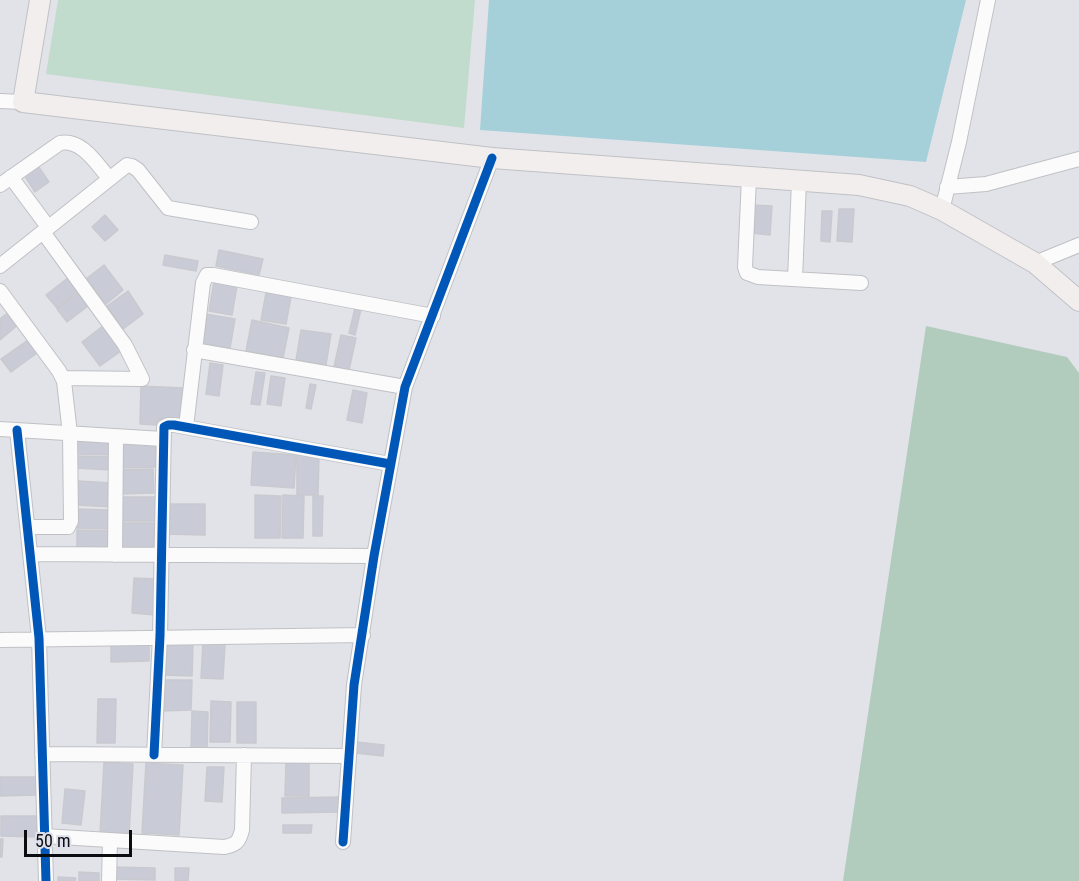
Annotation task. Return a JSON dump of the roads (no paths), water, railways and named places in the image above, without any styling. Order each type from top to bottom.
[{"type":"main road","points":[[40,0],[22,102],[492,158],[859,185],[910,196],[942,210],[1035,263],[1079,301]]},
{"type":"street","points":[[942,210],[959,142],[988,0]]},
{"type":"street","points":[[0,101],[22,102]]},
{"type":"street","points":[[63,378],[142,379],[125,345],[46,229],[5,181],[60,143],[68,141],[85,151],[109,178]]},
{"type":"street","points":[[947,187],[986,184],[1078,156]]},
{"type":"street","points":[[343,842],[354,685],[374,556],[405,387],[492,158]]},
{"type":"street","points":[[0,266],[127,165],[138,170],[168,208],[250,222]]},
{"type":"street","points":[[749,177],[745,267],[747,273],[758,277],[861,283]]},
{"type":"street","points":[[795,279],[799,181]]},
{"type":"street","points":[[1035,263],[1079,245]]},
{"type":"street","points":[[186,428],[203,283],[207,275],[433,316]]},
{"type":"street","points":[[0,291],[63,378],[70,434],[71,521],[68,527],[63,528],[28,527]]},
{"type":"street","points":[[194,350],[405,387]]},
{"type":"street","points":[[154,755],[160,636],[164,427],[168,425],[390,464]]},
{"type":"street","points":[[0,429],[163,440]]},
{"type":"street","points":[[17,430],[39,638],[46,881]]},
{"type":"street","points":[[115,555],[116,436]]},
{"type":"street","points":[[31,554],[374,556]]},
{"type":"street","points":[[0,640],[363,634]]},
{"type":"street","points":[[42,754],[349,756]]},
{"type":"street","points":[[44,836],[224,847],[234,845],[239,840],[242,830],[244,755]]},
{"type":"street","points":[[109,881],[110,840]]},
{"type":"water","points":[[489,0],[966,0],[926,162],[480,130]]}]
